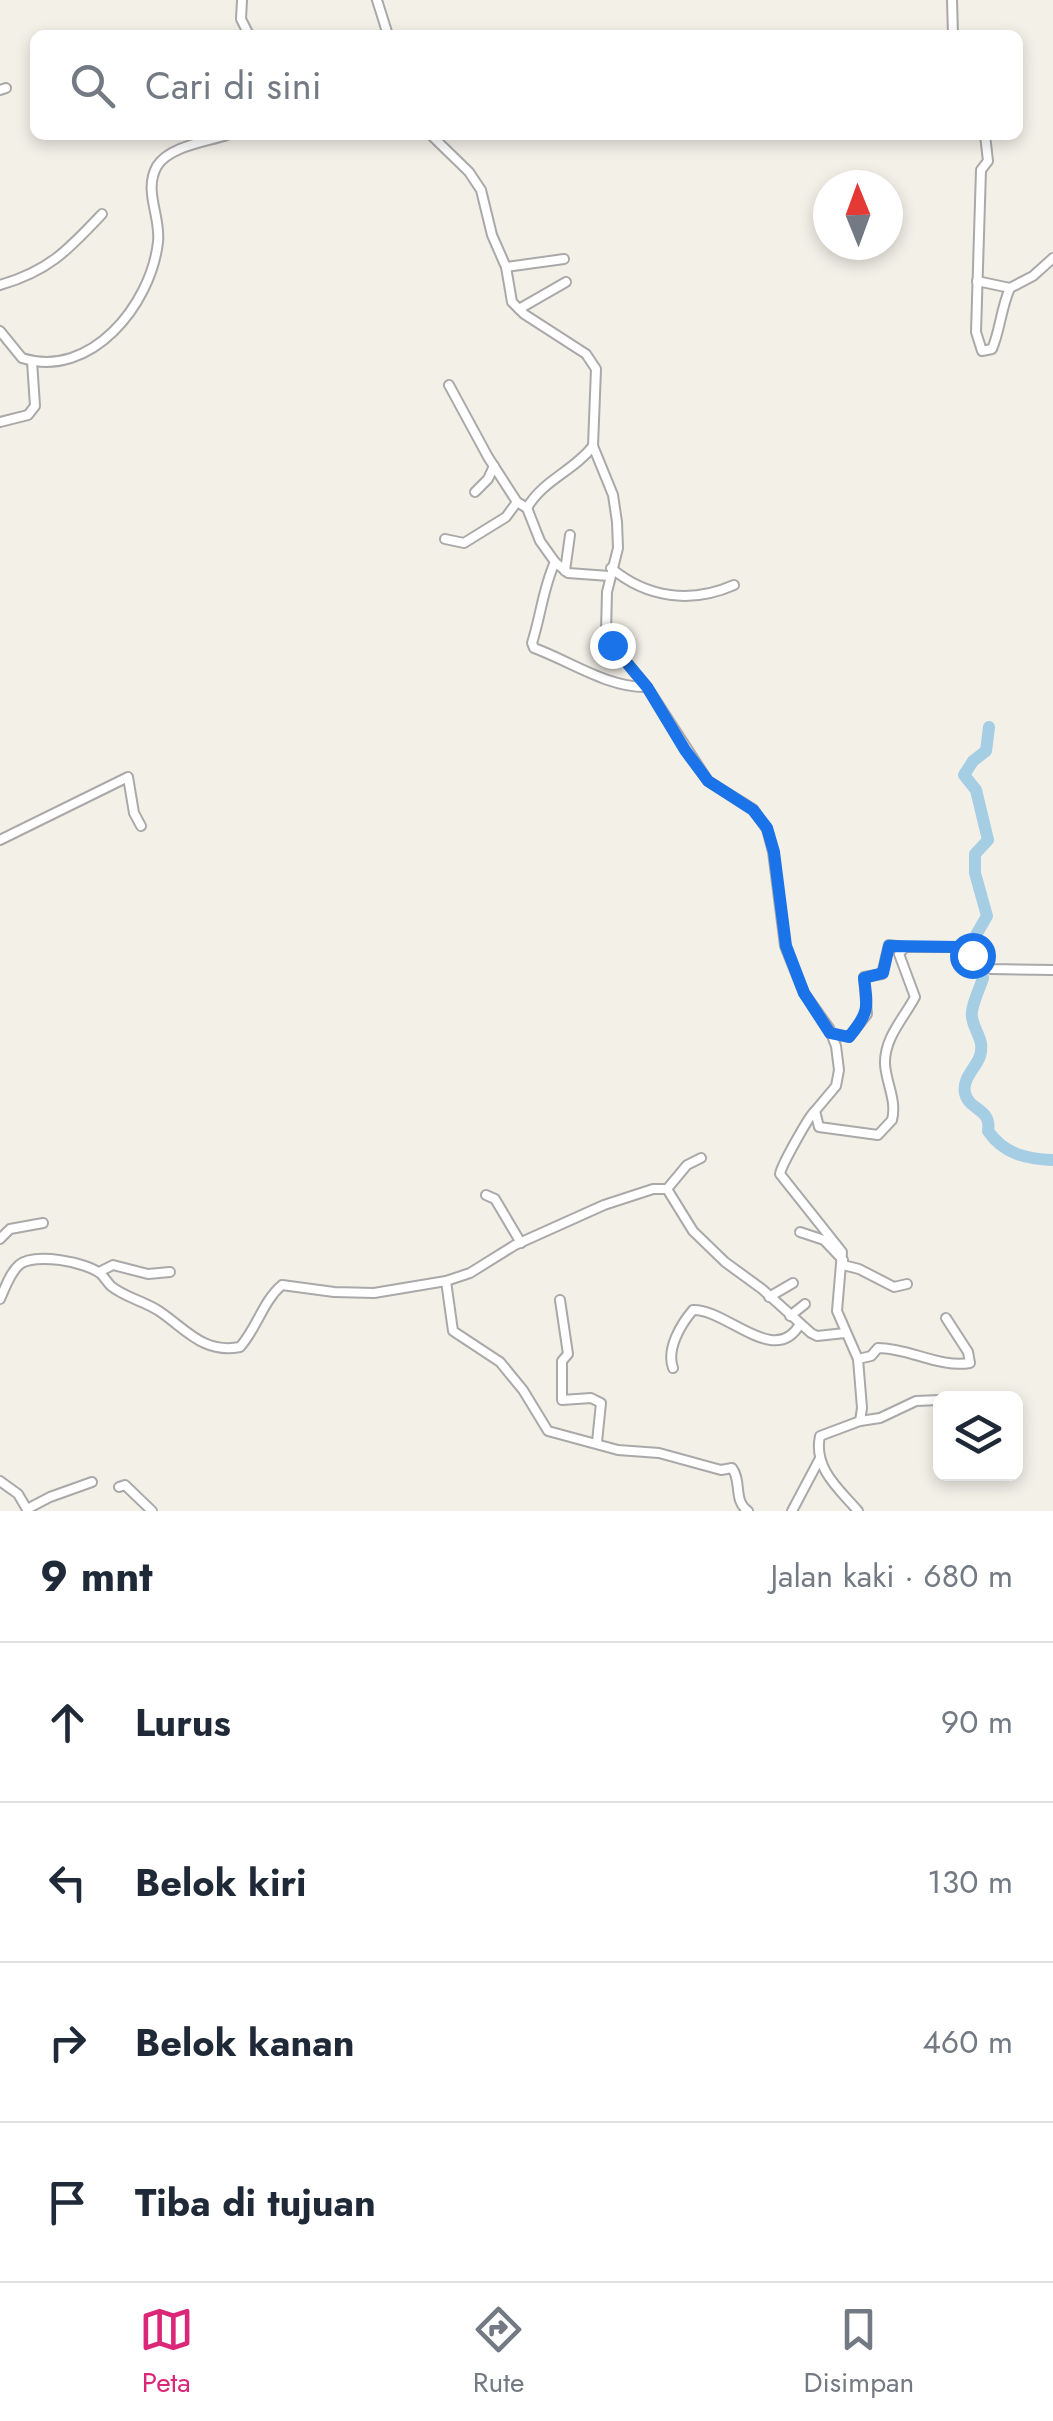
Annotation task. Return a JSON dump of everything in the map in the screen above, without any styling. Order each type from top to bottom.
[{"type":"street","points":[[242,0],[241,19],[246,30]]},
{"type":"street","points":[[377,0],[386,30]]},
{"type":"street","points":[[952,0],[954,30]]},
{"type":"street","points":[[0,332],[22,358],[59,362],[75,358],[128,318],[142,295],[157,250],[159,238],[151,182],[156,167],[165,156],[211,140]]},
{"type":"street","points":[[435,140],[469,172],[481,190],[492,236],[506,267],[508,290],[519,309],[591,360],[596,368],[594,446],[616,506],[618,548],[610,572],[608,636],[647,687],[708,781],[753,810],[767,828],[774,852],[786,946],[804,993],[836,1046],[839,1070],[836,1086],[804,1124],[800,1140],[781,1165],[780,1174],[838,1246],[843,1262],[836,1301],[838,1320],[858,1359],[860,1421]]},
{"type":"street","points":[[986,140],[988,160],[982,170],[976,332],[982,351],[992,350],[996,344],[998,320],[1010,288]]},
{"type":"street","points":[[0,285],[23,279],[58,260],[102,214]]},
{"type":"street","points":[[506,267],[564,258]]},
{"type":"street","points":[[977,281],[1010,288],[1034,276],[1053,258]]},
{"type":"street","points":[[519,309],[566,282]]},
{"type":"street","points":[[0,422],[28,415],[35,406],[32,361]]},
{"type":"street","points":[[449,385],[494,466],[517,502],[526,508],[540,541],[565,571],[610,572],[637,587],[674,596],[702,595],[734,585]]},
{"type":"street","points":[[526,508],[544,486],[585,458],[594,446]]},
{"type":"street","points":[[475,492],[494,466]]},
{"type":"street","points":[[445,538],[464,543],[506,517],[517,502]]},
{"type":"street","points":[[565,571],[570,535]]},
{"type":"street","points":[[555,562],[542,591],[534,648],[607,680],[647,687]]},
{"type":"street","points":[[0,840],[128,777],[134,813],[141,826]]},
{"type":"street","points":[[830,1033],[849,1037],[867,1014],[864,976],[883,973],[889,946],[958,947],[991,969],[1053,970]]},
{"type":"street","points":[[815,1110],[819,1127],[824,1130],[878,1135],[892,1120],[894,1100],[885,1062],[895,1029],[915,997],[899,954],[905,947]]},
{"type":"street","points":[[0,1298],[14,1272],[26,1260],[84,1265],[99,1272],[111,1286],[162,1312],[185,1334],[207,1345],[240,1347],[282,1285],[374,1293],[470,1273],[521,1243],[611,1202],[653,1189],[667,1189],[687,1166],[701,1158]]},
{"type":"street","points":[[667,1189],[693,1231],[790,1316],[817,1336],[845,1332]]},
{"type":"street","points":[[486,1195],[495,1199],[521,1243]]},
{"type":"street","points":[[0,1238],[10,1229],[43,1223]]},
{"type":"street","points":[[800,1232],[824,1240],[843,1262],[894,1287],[907,1284]]},
{"type":"street","points":[[99,1272],[113,1265],[148,1274],[170,1272]]},
{"type":"street","points":[[446,1280],[453,1331],[500,1362],[548,1431],[618,1450],[659,1453],[704,1467],[732,1468],[739,1501],[748,1511]]},
{"type":"street","points":[[769,1296],[792,1284]]},
{"type":"street","points":[[560,1300],[568,1354],[562,1361],[562,1400],[591,1398],[601,1402],[598,1442]]},
{"type":"street","points":[[790,1316],[805,1304]]},
{"type":"street","points":[[673,1368],[671,1351],[694,1310],[710,1312],[770,1340],[785,1340],[800,1324]]},
{"type":"street","points":[[858,1359],[871,1356],[878,1348],[890,1348],[941,1362],[970,1362],[968,1352],[946,1318]]},
{"type":"street","points":[[858,1511],[829,1478],[817,1452],[820,1436],[880,1418],[916,1401],[933,1400]]},
{"type":"street","points":[[792,1511],[820,1460]]},
{"type":"street","points":[[0,1481],[18,1494],[27,1510],[92,1482]]},
{"type":"street","points":[[119,1487],[125,1484],[152,1511]]},
{"type":"waterway","points":[[989,727],[986,751],[964,775],[976,790],[988,840],[975,854],[975,873],[987,916],[967,957],[983,978],[972,1013],[981,1050],[965,1093],[987,1118],[988,1131],[1001,1145],[1025,1156],[1053,1160]]},
{"type":"route","points":[[612,645],[647,687],[708,781],[753,810],[767,828],[774,852],[786,946],[804,993],[830,1033],[849,1037],[861,1023],[868,1004],[864,976],[883,973],[891,944],[958,947],[972,955]]}]
